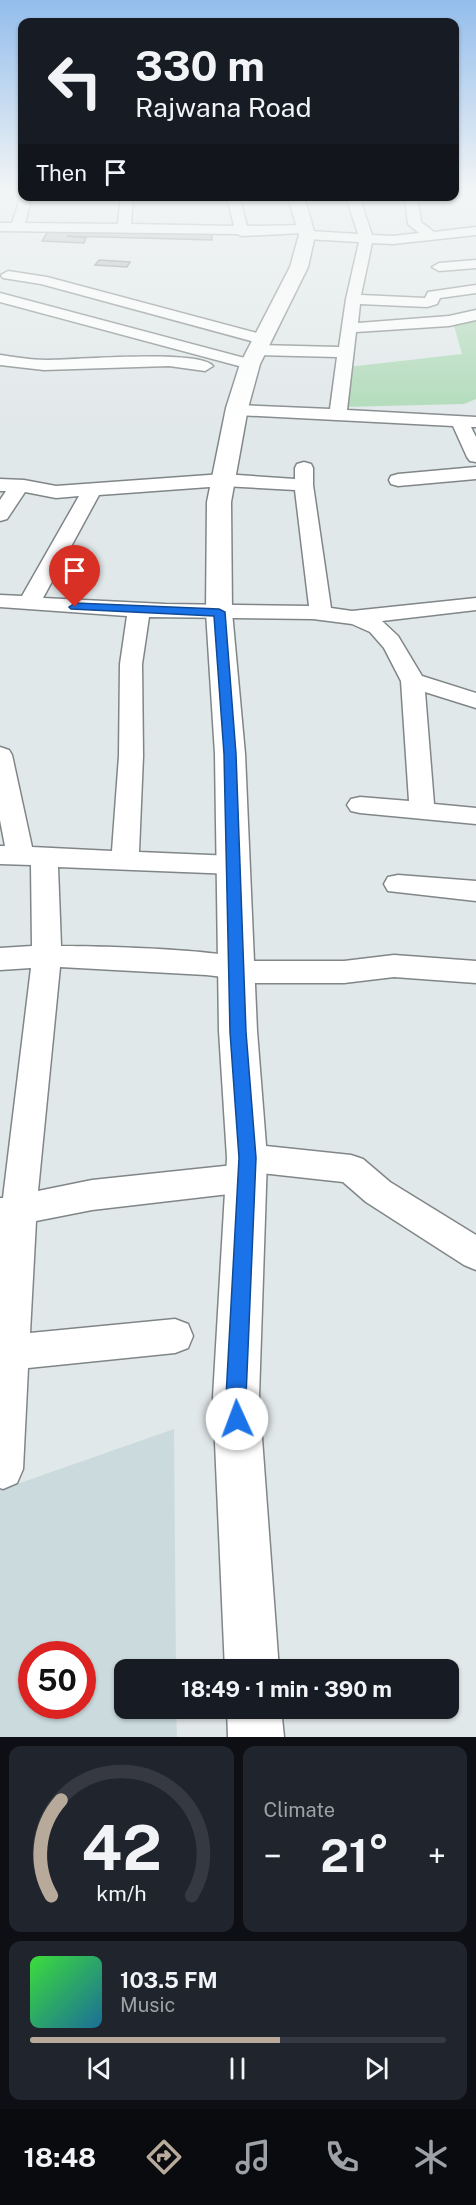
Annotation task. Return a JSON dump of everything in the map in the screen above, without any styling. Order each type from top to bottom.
[{"type":"main road","points":[[251,1659],[236,1397],[247,1168],[238,1032],[230,754],[219,612],[219,502],[237,410],[254,356],[297,270]]},
{"type":"main road","points":[[255,1719],[256,1737]]},
{"type":"street","points":[[338,414],[352,299],[359,270]]},
{"type":"street","points":[[8,275],[42,280],[254,356]]},
{"type":"street","points":[[352,299],[427,303],[432,301],[433,296],[437,294],[476,289]]},
{"type":"street","points":[[0,297],[254,356]]},
{"type":"street","points":[[350,328],[449,321],[476,315]]},
{"type":"street","points":[[0,360],[44,365],[346,352]]},
{"type":"street","points":[[237,410],[468,421],[476,457]]},
{"type":"street","points":[[399,480],[476,473]]},
{"type":"street","points":[[0,515],[9,485],[56,492],[304,476],[321,615]]},
{"type":"street","points":[[29,603],[92,490]]},
{"type":"street","points":[[0,602],[139,610],[321,615],[352,618],[372,623],[389,639],[413,681],[422,811]]},
{"type":"street","points":[[352,618],[476,604]]},
{"type":"street","points":[[125,859],[131,756],[131,664],[139,610]]},
{"type":"street","points":[[413,681],[476,701]]},
{"type":"street","points":[[0,755],[21,855],[47,955],[9,1211],[11,1352],[3,1469]]},
{"type":"street","points":[[360,805],[476,816]]},
{"type":"street","points":[[21,855],[233,865]]},
{"type":"street","points":[[398,884],[476,891]]},
{"type":"street","points":[[0,960],[47,955],[142,958],[236,970],[344,972],[391,965],[476,972]]},
{"type":"street","points":[[9,1211],[247,1168],[351,1169],[378,1192],[476,1254]]},
{"type":"street","points":[[11,1352],[175,1336]]},
{"type":"shaded area","points":[[174,1429],[176,1659],[114,1659],[114,1719],[176,1719],[177,1737],[0,1737],[0,1490]]},
{"type":"green space","points":[[476,316],[476,399],[464,404],[342,407],[348,367],[462,354],[453,322]]},
{"type":"route","points":[[75,607],[219,612],[230,754],[238,1032],[248,1158],[236,1397],[237,1419]]}]
